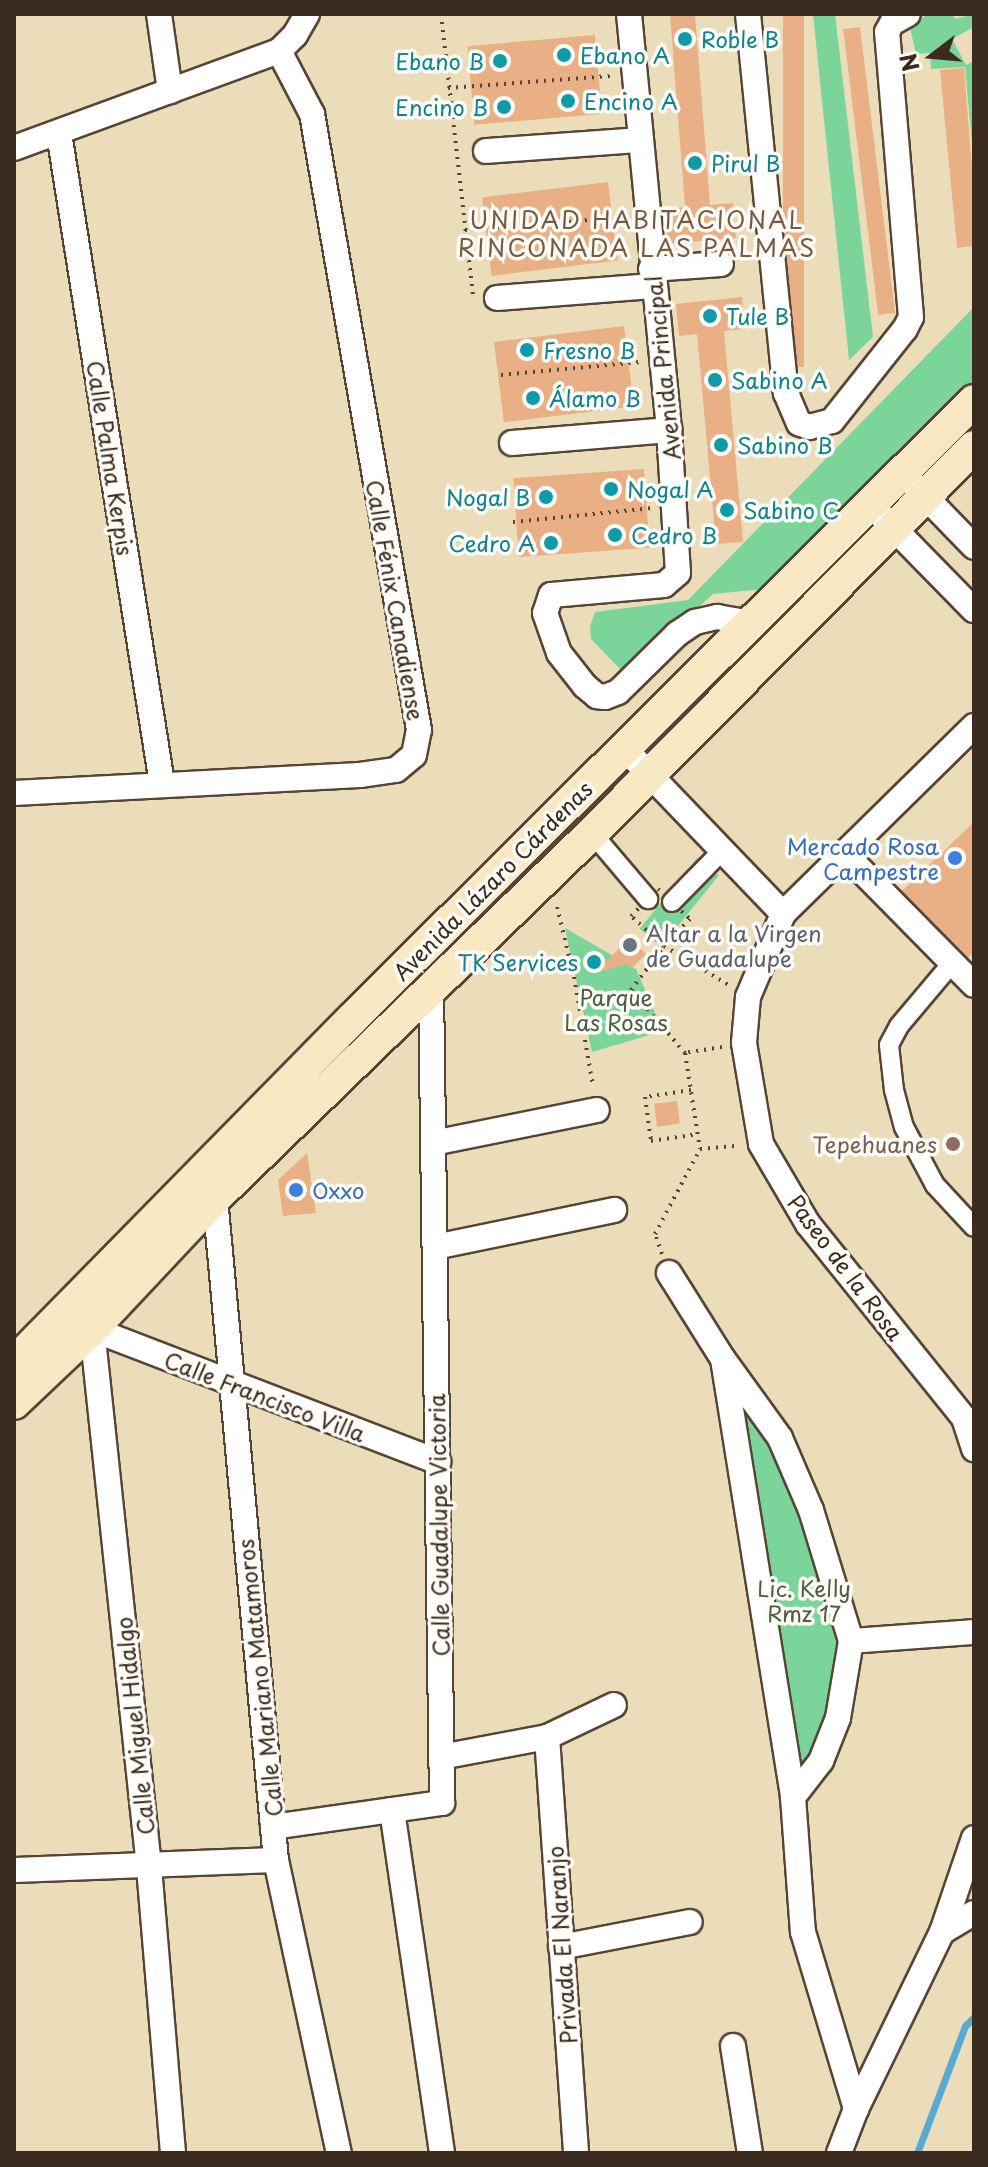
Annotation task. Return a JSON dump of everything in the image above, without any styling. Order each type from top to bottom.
[{"type":"main road","name":"Avenida Lázaro Cárdenas","points":[[14,1403],[83,1317],[354,1017],[974,401]]},
{"type":"main road","name":"Avenida Lázaro Cárdenas","points":[[14,1363],[83,1317],[215,1198],[592,833],[974,447]]},
{"type":"street","points":[[159,14],[170,91]]},
{"type":"street","points":[[14,148],[279,51],[295,35],[307,14]]},
{"type":"street","name":"Avenida Principal","points":[[629,14],[680,562],[676,578],[664,585],[551,595],[545,613],[559,653],[585,686],[597,696],[605,697],[618,692],[677,634],[695,622],[717,617],[751,623]]},
{"type":"street","points":[[748,14],[786,393],[799,423],[809,427],[832,421],[905,329],[911,317],[887,32],[892,23],[908,14]]},
{"type":"street","name":"Calle Fénix Canadiense","points":[[14,793],[360,775],[396,770],[414,755],[419,730],[312,114],[279,51]]},
{"type":"street","name":"Calle Palma Kerpis","points":[[59,133],[162,783]]},
{"type":"street","points":[[486,151],[640,140]]},
{"type":"street","points":[[497,298],[652,278],[721,264]]},
{"type":"street","points":[[512,443],[669,430]]},
{"type":"street","points":[[903,473],[974,547]]},
{"type":"street","points":[[871,505],[974,610]]},
{"type":"street","name":"Paseo de la Rosa","points":[[974,726],[783,914],[748,997],[744,1043],[761,1144],[808,1224],[964,1418],[974,1449]]},
{"type":"street","points":[[626,750],[783,914]]},
{"type":"street","points":[[592,833],[648,899]]},
{"type":"street","points":[[672,902],[722,851]]},
{"type":"street","points":[[844,853],[974,985]]},
{"type":"street","points":[[952,963],[899,1026],[889,1045],[894,1090],[904,1127],[935,1185],[974,1227]]},
{"type":"street","name":"Calle Guadalupe Victoria","points":[[392,1810],[442,1803],[431,989]]},
{"type":"street","points":[[433,1143],[597,1110]]},
{"type":"street","name":"Calle Mariano Matamoros","points":[[215,1198],[276,1860],[339,2153]]},
{"type":"street","points":[[435,1247],[614,1210]]},
{"type":"street","points":[[669,1273],[723,1359],[780,1438],[811,1510],[851,1641],[838,1718],[821,1761],[793,1797]]},
{"type":"street","name":"Calle Francisco Villa","points":[[83,1317],[230,1383],[438,1462]]},
{"type":"street","name":"Calle Miguel Hidalgo","points":[[83,1317],[149,1867],[173,2153]]},
{"type":"street","points":[[723,1359],[793,1797],[803,1932],[856,2109]]},
{"type":"street","points":[[851,1641],[974,1632]]},
{"type":"street","points":[[441,1757],[547,1737],[614,1705]]},
{"type":"street","name":"Privada El Naranjo","points":[[547,1737],[576,2153]]},
{"type":"street","points":[[273,1827],[392,1810],[442,2153]]},
{"type":"street","points":[[839,2153],[856,2109],[942,1932],[974,1838]]},
{"type":"street","points":[[14,1870],[276,1860]]},
{"type":"street","points":[[942,1932],[974,1913]]},
{"type":"street","points":[[561,1947],[690,1922]]},
{"type":"street","points":[[733,2046],[750,2153]]},
{"type":"path","points":[[441,14],[474,299],[497,298]]},
{"type":"path","points":[[448,88],[633,75]]},
{"type":"path","points":[[465,230],[646,215]]},
{"type":"path","points":[[501,375],[663,360]]},
{"type":"path","points":[[513,522],[675,506]]},
{"type":"path","points":[[549,873],[574,977],[597,1110]]},
{"type":"path","points":[[669,1273],[655,1234],[700,1149],[698,1134],[685,1053],[631,990],[664,946],[748,997]]},
{"type":"path","points":[[685,1053],[744,1043]]},
{"type":"path","points":[[691,1090],[645,1097],[651,1141],[698,1134]]},
{"type":"path","points":[[700,1149],[761,1144]]},
{"type":"green space","points":[[813,14],[835,14],[873,337],[849,360]]},
{"type":"green space","points":[[930,14],[953,14],[955,19],[974,14],[974,27],[952,39],[966,65],[974,61],[974,166],[965,67],[931,69],[930,53],[916,54],[909,23]]},
{"type":"green space","points":[[974,307],[974,389],[774,588],[713,594],[625,674],[591,639],[590,626],[595,612],[688,600]]},
{"type":"green space","points":[[697,858],[719,876],[661,946],[640,929]]},
{"type":"green space","name":"Parque Las Rosas","points":[[565,928],[636,969],[663,1031],[592,1052]]},
{"type":"green space","name":"Lic. Kelly Rmz 17","points":[[741,1398],[788,1474],[831,1593],[837,1653],[823,1722],[804,1773]]},
{"type":"building","points":[[670,14],[695,14],[710,205],[733,203],[736,238],[667,244],[664,209],[685,207]]},
{"type":"building","points":[[783,14],[804,14],[804,367],[783,367]]},
{"type":"building","points":[[860,27],[895,313],[878,315],[843,29]]},
{"type":"building","points":[[595,35],[602,114],[474,125],[467,46]]},
{"type":"building","points":[[964,68],[974,193],[974,246],[957,248],[940,70]]},
{"type":"building","points":[[608,182],[618,260],[492,276],[482,197]]},
{"type":"building","points":[[742,297],[745,329],[724,331],[743,542],[716,544],[697,334],[679,336],[676,304]]},
{"type":"building","points":[[624,326],[634,406],[504,422],[494,342]]},
{"type":"building","points":[[644,469],[650,548],[519,557],[513,478]]},
{"type":"building","name":"Mercado Rosa Campestre","points":[[974,822],[974,952],[968,958],[902,891]]},
{"type":"building","name":"Altar a la Virgen de Guadalupe","points":[[630,937],[646,954],[633,967],[627,964],[595,973]]},
{"type":"building","points":[[677,1101],[680,1124],[657,1127],[654,1104]]},
{"type":"building","points":[[307,1153],[316,1213],[283,1216],[278,1180]]},
{"type":"waterway","points":[[917,2153],[965,2026],[974,2017]]},
{"type":"place","name":"Roble B","points":[[685,39]]},
{"type":"place","name":"Ebano A","points":[[564,55]]},
{"type":"place","name":"Ebano B","points":[[500,61]]},
{"type":"place","name":"Encino A","points":[[568,101]]},
{"type":"place","name":"Encino B","points":[[504,107]]},
{"type":"place","name":"Pirul B","points":[[695,163]]},
{"type":"place","name":"Tule B","points":[[710,316]]},
{"type":"place","name":"Fresno B","points":[[527,350]]},
{"type":"place","name":"Sabino A","points":[[715,380]]},
{"type":"place","name":"Álamo B","points":[[533,398]]},
{"type":"place","name":"Sabino B","points":[[721,445]]},
{"type":"place","name":"Nogal A","points":[[611,489]]},
{"type":"place","name":"Nogal B","points":[[546,497]]},
{"type":"place","name":"Sabino C","points":[[727,510]]},
{"type":"place","name":"Cedro B","points":[[615,535]]},
{"type":"place","name":"Cedro A","points":[[551,543]]},
{"type":"place","name":"Mercado Rosa Campestre","points":[[955,858]]},
{"type":"place","name":"Altar a la Virgen de Guadalupe","points":[[630,945]]},
{"type":"place","name":"TK Services","points":[[594,962]]},
{"type":"place","name":"Tepehuanes","points":[[953,1144]]},
{"type":"place","name":"Oxxo","points":[[296,1190]]},
{"type":"district","name":"UNIDAD HABITACIONAL RINCONADA LAS PALMAS","points":[[637,234]]}]
